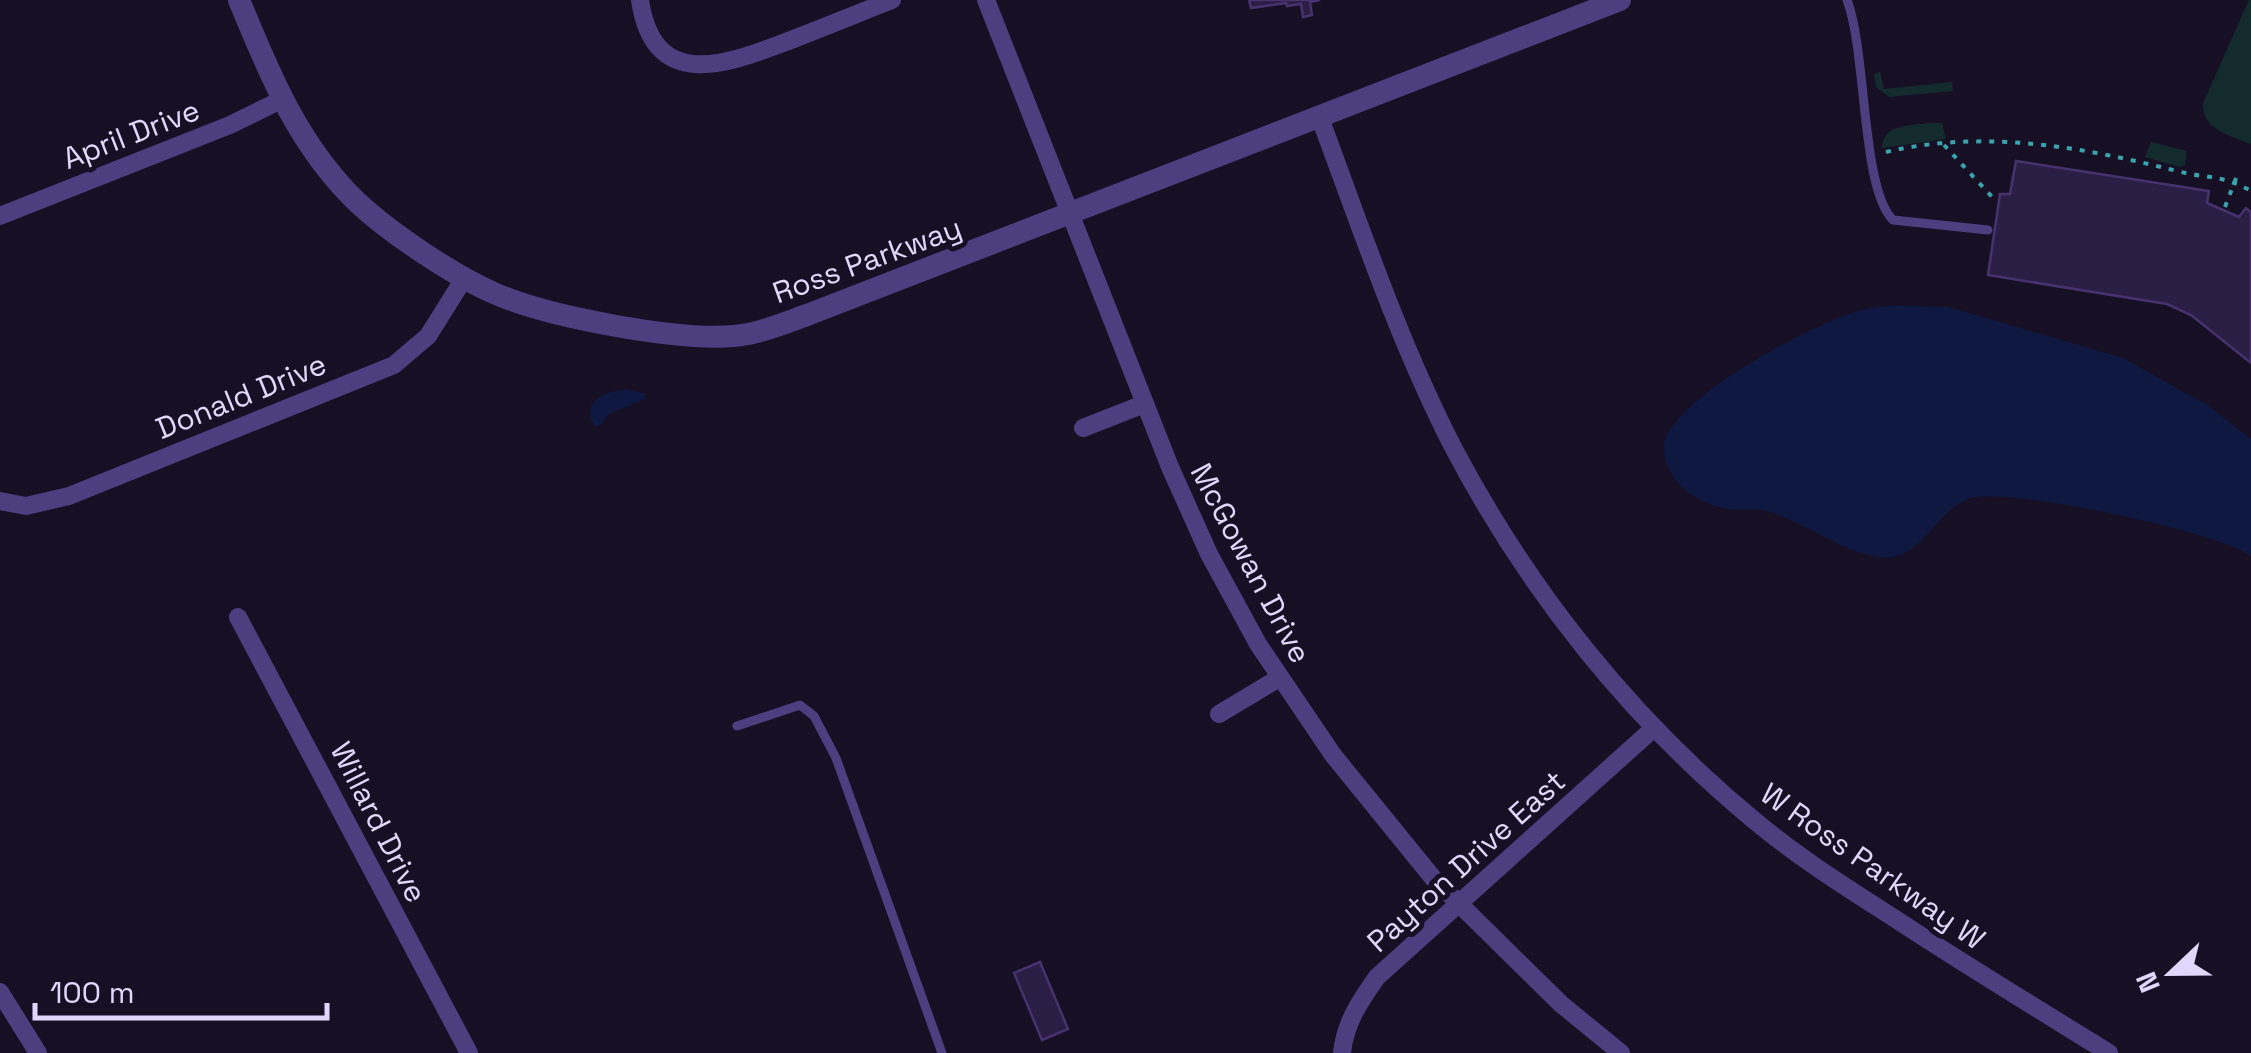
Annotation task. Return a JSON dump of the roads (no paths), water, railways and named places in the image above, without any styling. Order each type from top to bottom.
[{"type":"street","name":"Ross Parkway","points":[[239,0],[281,100],[300,131],[357,202],[466,278],[498,295],[600,322],[676,334],[740,336],[807,315],[1320,118],[1579,7],[1620,0]]},
{"type":"street","points":[[640,0],[642,18],[661,49],[676,60],[700,66],[740,59],[892,0]]},
{"type":"street","name":"McGowan Drive","points":[[986,0],[1144,404],[1209,554],[1279,678],[1371,806],[1432,878],[1561,1004],[1621,1053]]},
{"type":"street","name":"April Drive","points":[[0,216],[230,125],[281,100]]},
{"type":"street","name":"W Ross Parkway W","points":[[1320,118],[1405,338],[1464,468],[1550,604],[1614,685],[1752,819],[1814,866],[2109,1053]]},
{"type":"street","name":"Donald Drive","points":[[0,502],[26,506],[69,496],[394,365],[428,336],[466,278]]},
{"type":"street","points":[[1083,428],[1144,404]]},
{"type":"street","name":"Willard Drive","points":[[238,617],[469,1053]]},
{"type":"street","points":[[1219,714],[1279,678]]},
{"type":"street","name":"Payton Drive East","points":[[1342,1053],[1356,1006],[1378,977],[1654,728]]},
{"type":"street","points":[[0,992],[38,1053]]},
{"type":"lane","points":[[1847,0],[1856,27],[1880,201],[1893,220],[1988,230]]},
{"type":"lane","points":[[737,726],[800,705],[814,716],[836,758],[942,1053]]},
{"type":"water","points":[[1949,307],[2123,358],[2209,406],[2251,439],[2251,556],[2232,546],[2159,524],[2068,505],[1992,496],[1960,503],[1914,547],[1893,557],[1879,557],[1846,547],[1766,511],[1712,505],[1686,491],[1673,476],[1664,445],[1673,426],[1692,405],[1750,363],[1816,328],[1866,309]]},
{"type":"water","points":[[628,389],[645,394],[645,399],[609,414],[595,427],[590,410],[597,399]]}]
